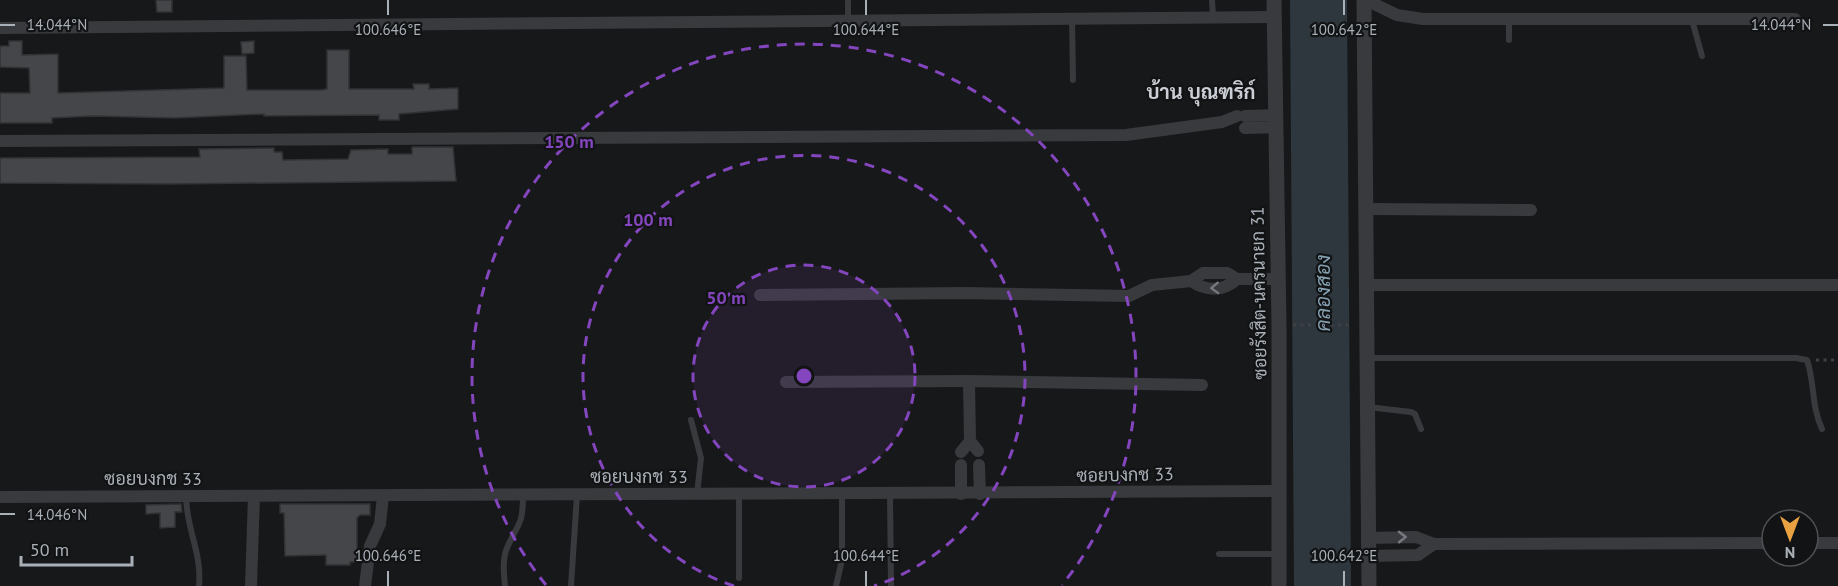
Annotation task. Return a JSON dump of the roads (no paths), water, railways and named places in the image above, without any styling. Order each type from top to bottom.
[{"type":"street","name":"ซอยรังสิต-นครนายก 31","points":[[1274,0],[1279,586]]},
{"type":"street","points":[[1369,586],[1365,0],[1397,15],[1409,17],[1795,19]]},
{"type":"street","points":[[0,28],[1274,17]]},
{"type":"street","points":[[0,141],[1126,135],[1222,122],[1276,121]]},
{"type":"street","points":[[1367,209],[1531,210]]},
{"type":"street","points":[[760,295],[965,293],[1129,296],[1152,285],[1191,281],[1203,273],[1227,273],[1237,279],[1278,279]]},
{"type":"street","points":[[1367,285],[1838,285]]},
{"type":"street","points":[[961,494],[961,459],[974,446],[969,381]]},
{"type":"street","points":[[786,382],[969,381],[1202,385]]},
{"type":"street","points":[[979,465],[980,494]]},
{"type":"street","name":"ซอยบงกช 33","points":[[0,497],[1279,491]]},
{"type":"street","points":[[251,586],[254,496]]},
{"type":"street","points":[[365,586],[370,546],[380,524],[383,496]]},
{"type":"street","points":[[1368,538],[1416,537],[1434,544],[1760,543]]},
{"type":"street","points":[[1820,543],[1838,543]]},
{"type":"street","points":[[1368,556],[1418,555],[1434,544]]},
{"type":"lane","points":[[848,0],[848,20]]},
{"type":"lane","points":[[1212,0],[1213,17]]},
{"type":"lane","points":[[1072,18],[1073,80]]},
{"type":"lane","points":[[1509,19],[1509,40]]},
{"type":"lane","points":[[1692,20],[1702,56]]},
{"type":"lane","points":[[1367,358],[1777,357],[1807,360],[1813,405],[1822,429]]},
{"type":"lane","points":[[1367,407],[1411,412],[1415,414],[1421,429]]},
{"type":"lane","points":[[690,420],[701,458],[697,495]]},
{"type":"lane","points":[[836,586],[842,560],[842,494]]},
{"type":"lane","points":[[890,494],[891,586]]},
{"type":"lane","points":[[505,586],[504,560],[507,547],[520,528],[523,515],[523,495]]},
{"type":"lane","points":[[572,586],[577,495]]},
{"type":"lane","points":[[739,578],[740,495]]},
{"type":"lane","points":[[186,497],[189,531],[199,555],[199,586]]},
{"type":"lane","points":[[1219,554],[1279,554]]},
{"type":"water","name":"คลองสอง","points":[[1290,0],[1347,0],[1351,586],[1294,586]]},
{"type":"district","name":"บ้าน บุณฑริก์","points":[[1201,92]]}]
